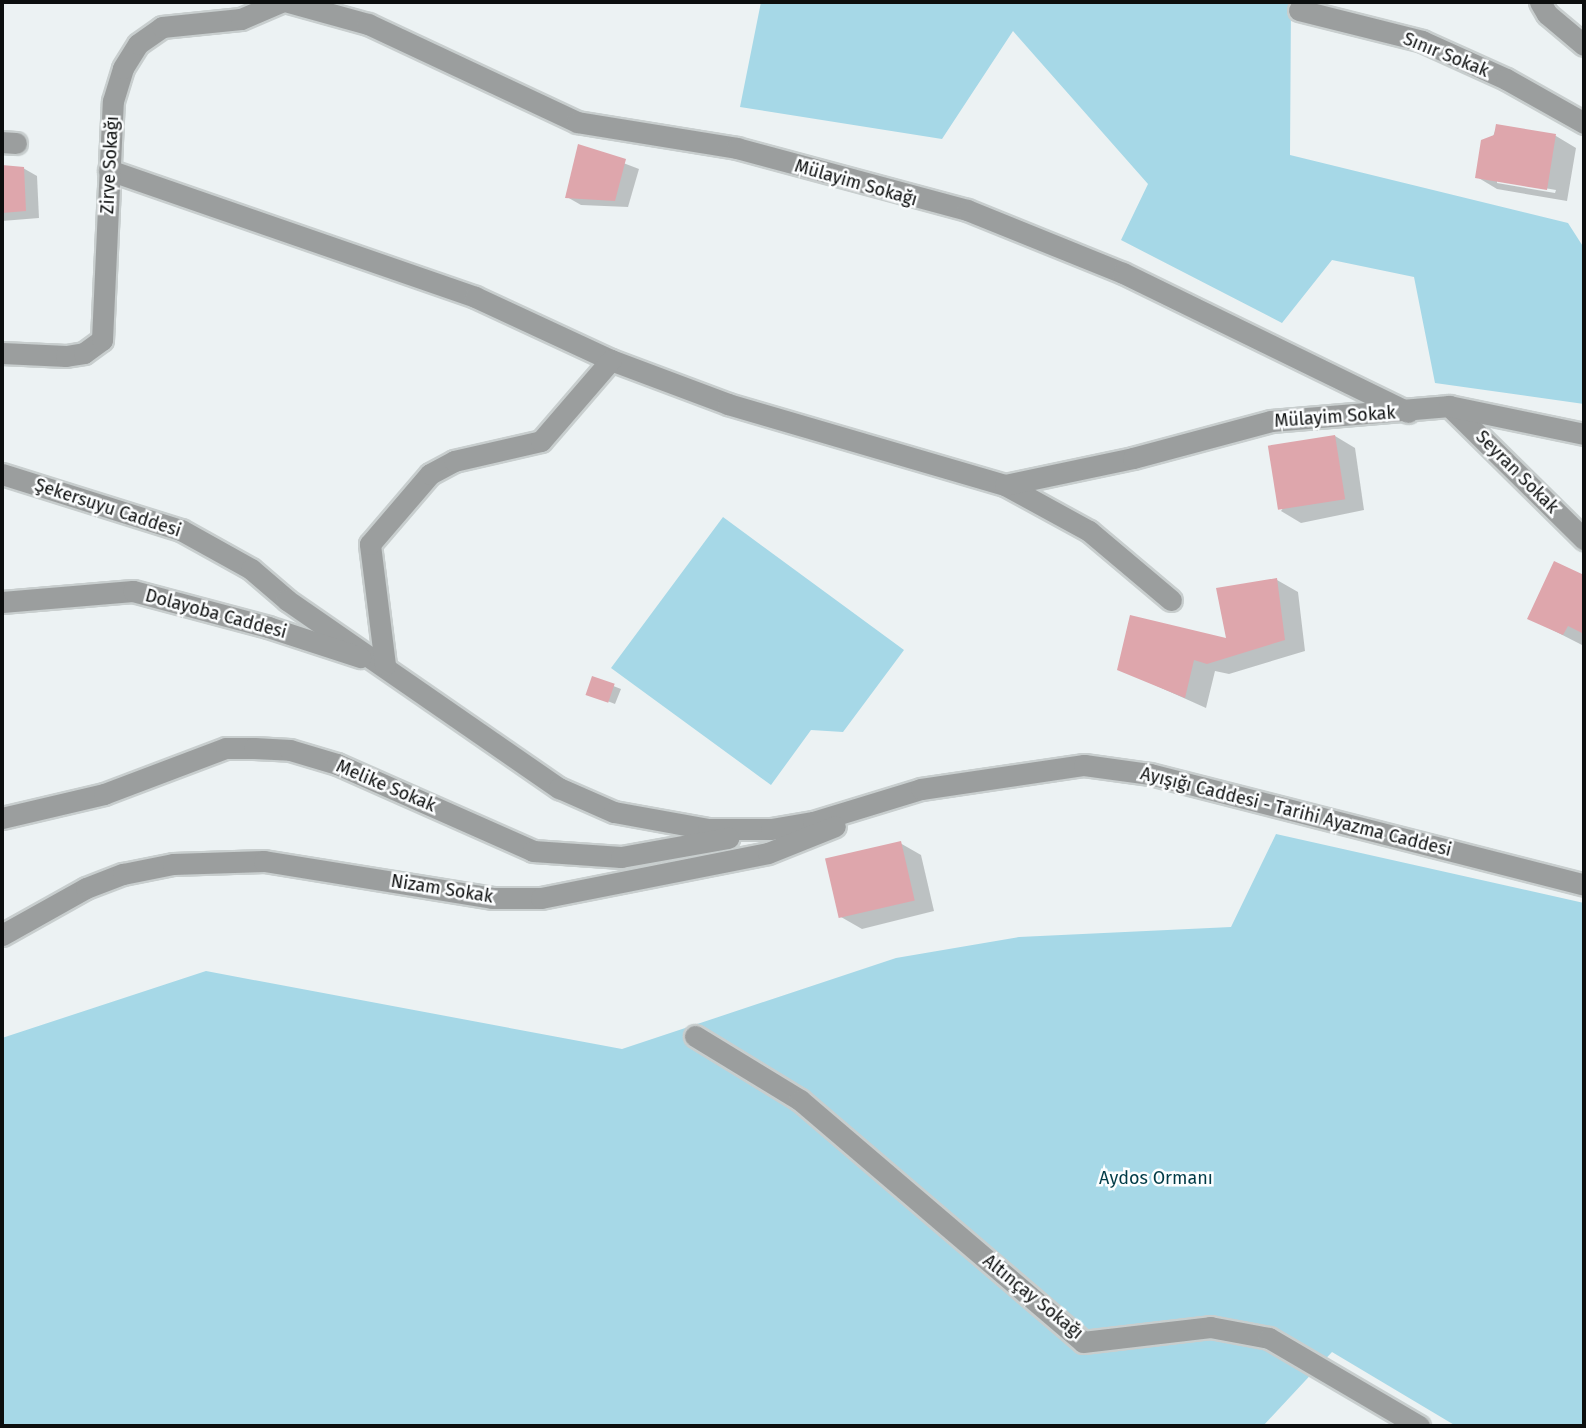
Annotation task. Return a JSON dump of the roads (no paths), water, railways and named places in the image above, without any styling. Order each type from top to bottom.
[{"type":"street","name":"Zirve Sokağı","points":[[2,353],[66,356],[84,353],[102,340],[113,101],[123,68],[138,44],[162,27],[241,19],[281,2]]},
{"type":"street","name":"Mülayim Sokağı","points":[[288,2],[368,24],[577,122],[737,148],[967,210],[1123,273],[1408,412]]},
{"type":"street","points":[[1540,2],[1547,14],[1584,45]]},
{"type":"street","name":"Sınır Sokak","points":[[1299,9],[1422,41],[1506,79],[1584,123]]},
{"type":"street","points":[[108,170],[475,297],[611,359],[728,404],[1005,485],[1089,531],[1171,600]]},
{"type":"street","points":[[385,665],[370,544],[430,474],[454,461],[541,441],[611,359]]},
{"type":"street","name":"Mülayim Sokak","points":[[1005,485],[1133,458],[1271,421],[1408,412],[1449,405],[1584,434]]},
{"type":"street","name":"Seyran Sokak","points":[[1449,405],[1584,539]]},
{"type":"street","name":"Şekersuyu Caddesi","points":[[2,474],[181,530],[251,569],[287,600],[385,665]]},
{"type":"street","name":"Dolayoba Caddesi","points":[[2,602],[133,591],[268,627],[385,665]]},
{"type":"street","name":"Ayışığı Caddesi - Tarihi Ayazma Caddesi","points":[[385,665],[559,788],[590,804],[664,824],[771,829],[813,822],[921,789],[1084,765],[1150,774],[1584,885]]},
{"type":"street","name":"Melike Sokak","points":[[2,818],[104,794],[226,748],[254,748],[290,750],[337,764],[395,786],[500,839],[568,856],[663,853],[771,829]]},
{"type":"street","name":"Nizam Sokak","points":[[2,935],[86,888],[123,874],[173,864],[264,861],[304,865],[492,898],[541,898],[596,890],[682,867],[768,853],[829,830],[883,801]]},
{"type":"street","name":"Altınçay Sokağı","points":[[695,1036],[800,1100],[1083,1342],[1210,1327],[1269,1338],[1419,1426]]},
{"type":"park label","name":"Aydos Ormanı","points":[[1156,1178]]}]
